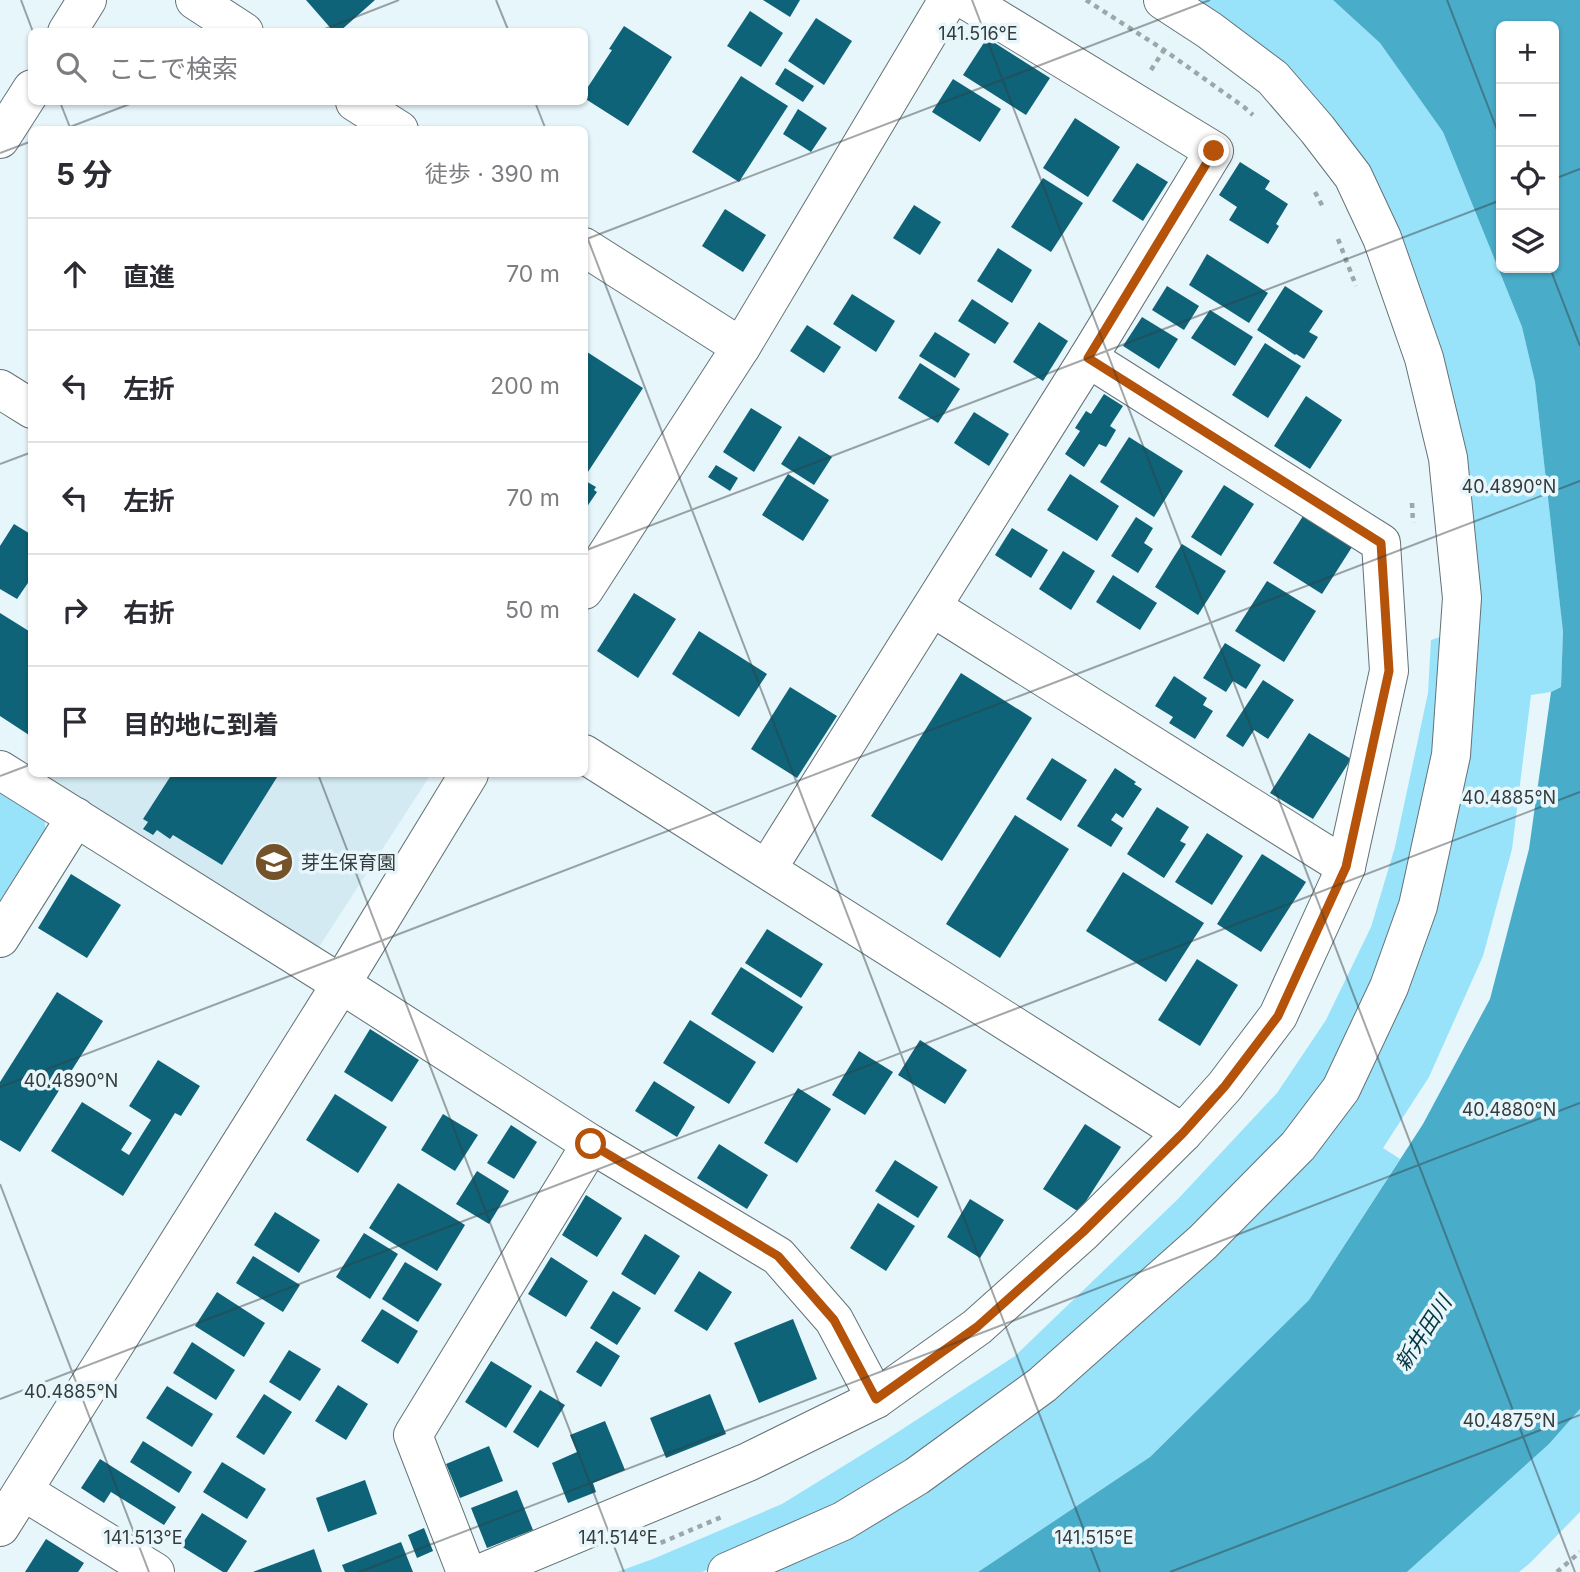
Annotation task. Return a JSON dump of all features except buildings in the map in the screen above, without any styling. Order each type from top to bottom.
[{"type":"street","points":[[70,28],[87,0]]},
{"type":"street","points":[[195,0],[238,28]]},
{"type":"street","points":[[588,584],[741,347],[948,0]]},
{"type":"street","points":[[767,869],[1088,358],[1214,151],[966,0]]},
{"type":"street","points":[[727,1572],[843,1521],[917,1476],[1042,1385],[1203,1242],[1298,1146],[1341,1089],[1389,987],[1418,906],[1451,754],[1462,598],[1448,458],[1424,358],[1382,238],[1353,176],[1273,78],[1209,30],[1163,0]]},
{"type":"street","points":[[0,139],[28,95]]},
{"type":"street","points":[[360,105],[393,126]]},
{"type":"street","points":[[588,250],[741,347]]},
{"type":"street","points":[[484,1572],[747,1462],[876,1399],[977,1327],[1083,1232],[1183,1133],[1225,1086],[1278,1016],[1346,867],[1389,671],[1381,543],[1088,358]]},
{"type":"street","points":[[0,389],[28,406]]},
{"type":"street","points":[[932,607],[1346,867]]},
{"type":"street","points":[[588,757],[1183,1133]]},
{"type":"street","points":[[0,770],[591,1144],[778,1256],[834,1320],[876,1399]]},
{"type":"street","points":[[0,1527],[341,984],[467,777]]},
{"type":"street","points":[[0,938],[76,817]]},
{"type":"street","points":[[466,1572],[413,1435],[591,1144]]},
{"type":"street","points":[[23,1491],[155,1572]]},
{"type":"path","points":[[1086,0],[1210,82],[1262,124]]},
{"type":"path","points":[[1312,186],[1328,216]]},
{"type":"path","points":[[1338,239],[1358,291]]},
{"type":"path","points":[[1412,503],[1414,530]]},
{"type":"path","points":[[647,1546],[658,1544],[730,1513]]},
{"type":"path","points":[[1557,1572],[1580,1552]]},
{"type":"shaded area","points":[[1191,0],[1333,0],[1380,43],[1443,132],[1496,263],[1496,273],[1500,273],[1522,327],[1535,382],[1563,632],[1561,687],[1551,692],[1531,695],[1512,849],[1483,956],[1429,1077],[1383,1148],[1400,1159],[1309,1300],[1150,1457],[978,1572],[753,1572],[859,1525],[1359,1076],[1468,688],[1393,236]]},
{"type":"shaded area","points":[[1453,620],[1411,895],[1327,1088],[1278,1150],[1032,1380],[838,1510],[702,1572],[617,1572],[782,1504],[1015,1356],[1178,1199],[1277,1093],[1326,1020],[1371,927],[1395,847],[1428,693],[1431,640],[1440,637]]},
{"type":"shaded area","name":"芽生保育園","points":[[37,777],[429,777],[317,950]]},
{"type":"shaded area","points":[[0,789],[44,816],[46,832],[0,907]]},
{"type":"shaded area","points":[[1580,1409],[1580,1512],[1530,1563],[1519,1572],[1407,1572],[1549,1444]]},
{"type":"water","name":"新井田川","points":[[1333,0],[1580,0],[1580,1409],[1549,1444],[1407,1572],[978,1572],[1150,1457],[1309,1300],[1423,1124],[1490,999],[1529,849],[1551,692],[1561,687],[1563,632],[1535,382],[1522,327],[1500,273],[1559,273],[1559,21],[1496,21],[1496,263],[1443,132],[1380,43]]},
{"type":"place","name":"芽生保育園","points":[[274,862]]},
{"type":"route","points":[[591,1144],[778,1256],[834,1320],[876,1399],[977,1327],[1083,1232],[1183,1133],[1225,1086],[1278,1016],[1346,867],[1389,671],[1381,543],[1088,358],[1214,151]]}]
